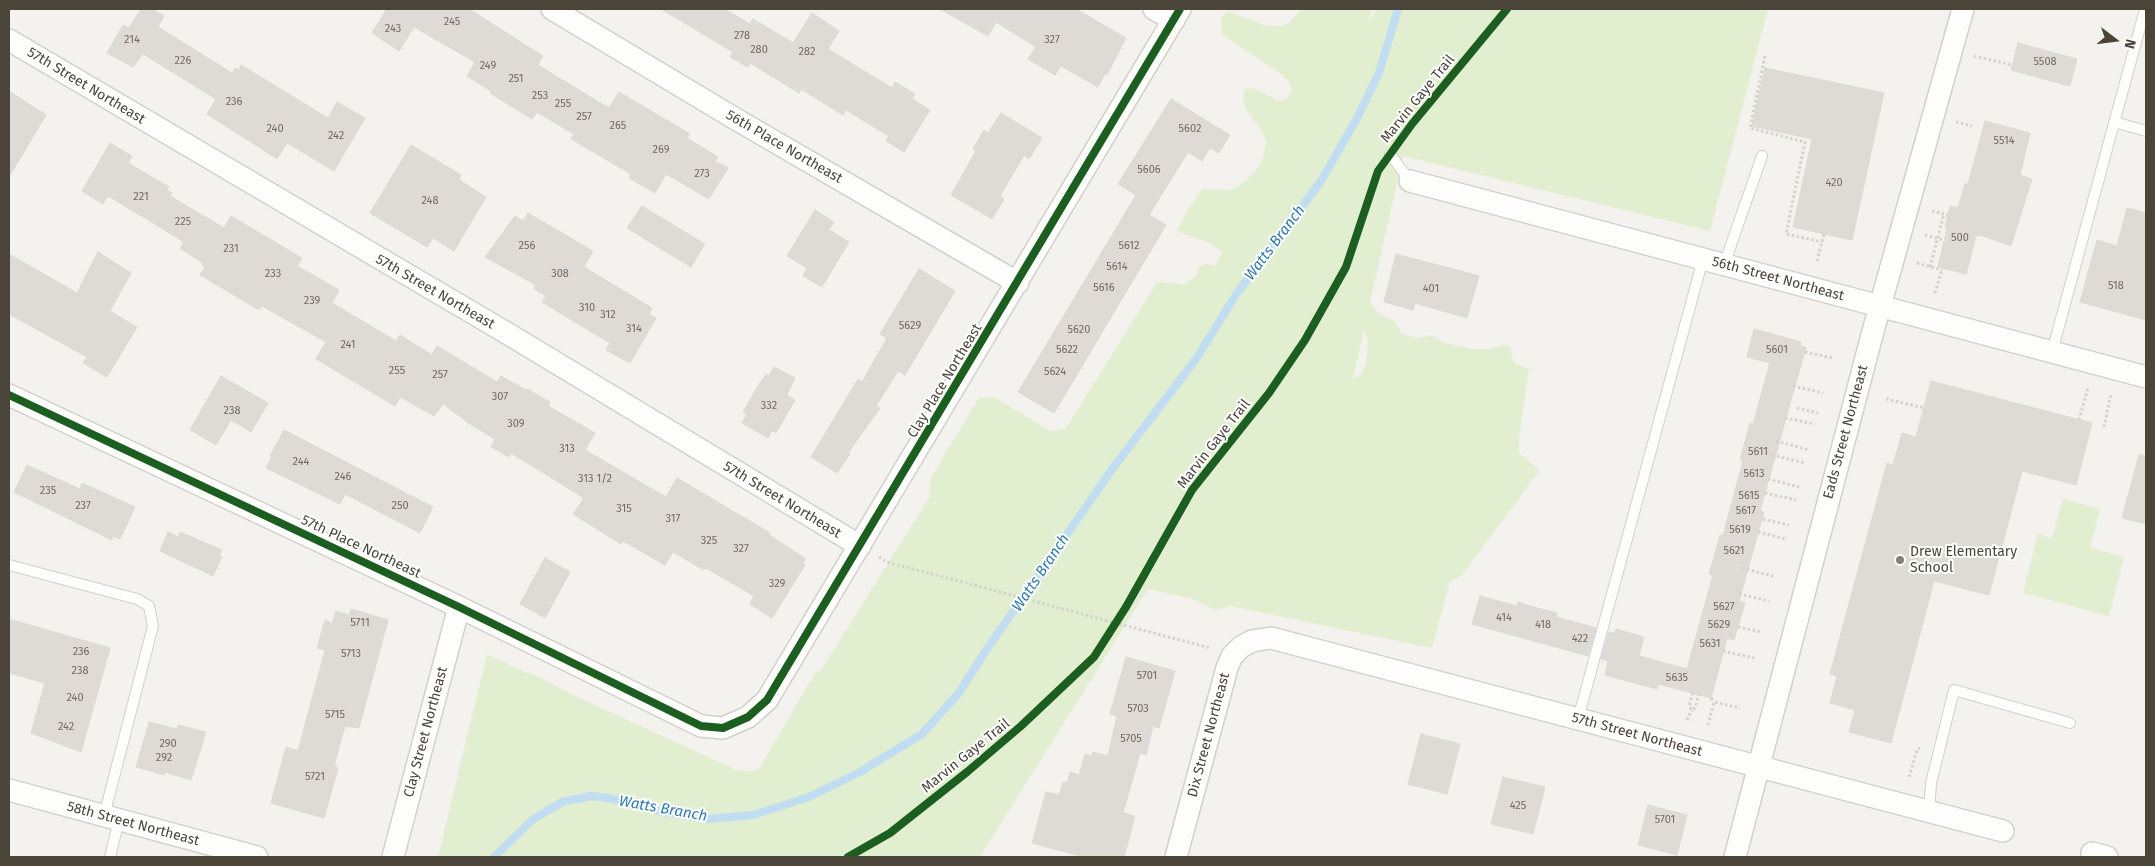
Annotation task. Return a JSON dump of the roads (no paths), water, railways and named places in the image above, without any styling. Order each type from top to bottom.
[{"type":"street","name":"56th Place Northeast","points":[[552,9],[739,121],[1018,283]]},
{"type":"street","points":[[1154,9],[1177,14]]},
{"type":"street","name":"Eads Street Northeast","points":[[1735,857],[1880,306],[1963,9]]},
{"type":"street","name":"Clay Place Northeast","points":[[701,726],[723,728],[732,725],[748,717],[767,700],[1018,283],[1177,14]]},
{"type":"street","name":"57th Street Northeast","points":[[9,40],[505,332],[860,546]]},
{"type":"street","name":"56th Street Northeast","points":[[1410,181],[2146,378]]},
{"type":"street","name":"57th Place Northeast","points":[[9,395],[459,607],[701,726]]},
{"type":"street","name":"Clay Street Northeast","points":[[393,857],[459,607]]},
{"type":"street","name":"57th Street Northeast","points":[[1271,638],[2004,831]]},
{"type":"street","name":"Dix Street Northeast","points":[[1176,857],[1227,668],[1232,656],[1241,647],[1252,641],[1271,638]]},
{"type":"street","name":"58th Street Northeast","points":[[9,790],[257,857]]},
{"type":"lane","points":[[2052,352],[2145,9]]},
{"type":"lane","points":[[2114,122],[2146,131]]},
{"type":"lane","points":[[1390,154],[1410,181]]},
{"type":"lane","points":[[1724,265],[1762,156]]},
{"type":"lane","points":[[1578,719],[1703,259]]},
{"type":"lane","points":[[9,565],[137,599],[150,606],[152,626],[112,818],[110,857]]},
{"type":"lane","points":[[1929,811],[1931,783],[1954,690],[2070,723]]},
{"type":"waterway","name":"Watts Branch","points":[[494,857],[532,820],[562,802],[591,796],[609,798],[662,812],[708,819],[753,815],[809,797],[860,772],[922,734],[958,694],[987,649],[1113,468],[1196,359],[1237,293],[1321,181],[1356,120],[1379,73],[1398,9]]},
{"type":"place","name":"Drew Elementary School","points":[[1900,560]]}]
